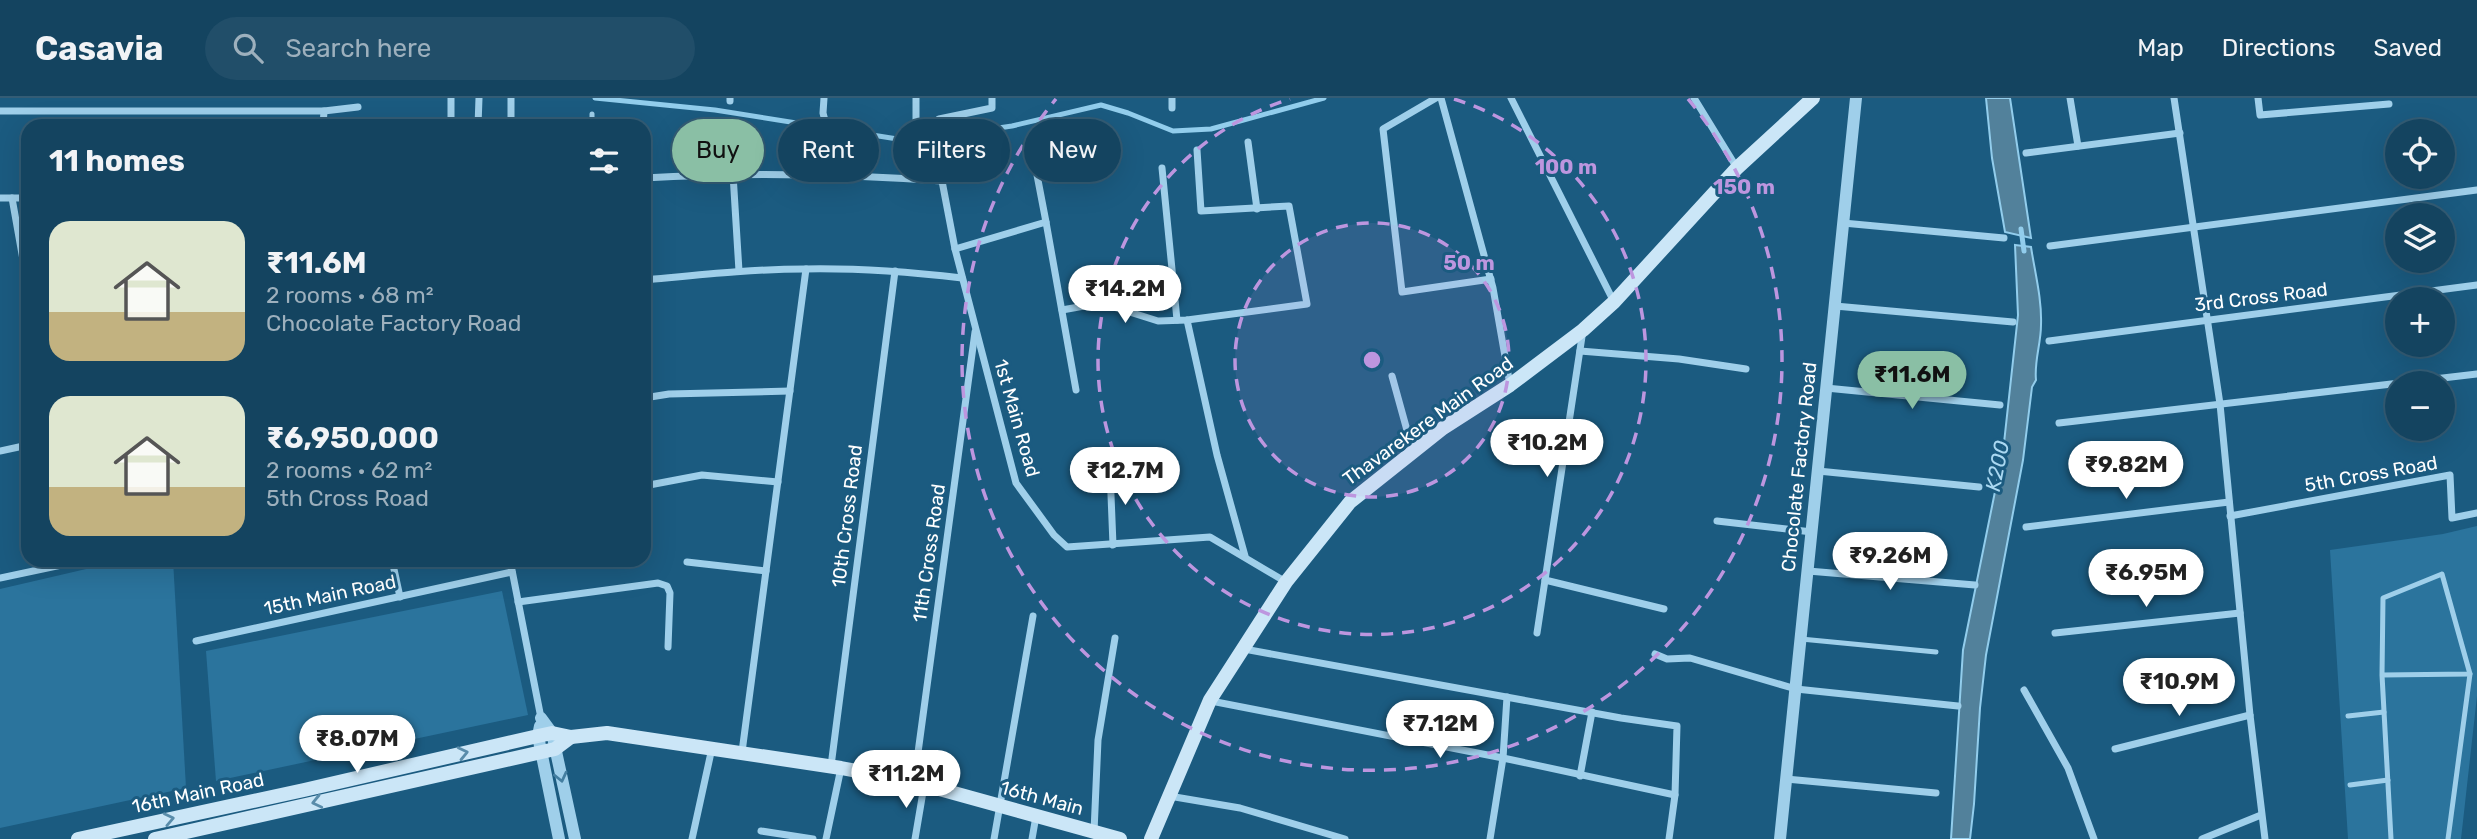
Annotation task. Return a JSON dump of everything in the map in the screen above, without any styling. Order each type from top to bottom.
[{"type":"main road","name":"Thavarekere Main Road","points":[[1151,839],[1210,701],[1286,582],[1350,502],[1443,428],[1510,385],[1583,330],[1614,302],[1737,168],[1808,100]]},
{"type":"main road","name":"16th Main Road","points":[[78,839],[545,735],[571,737],[607,733],[836,767],[919,784]]},
{"type":"main road","name":"16th Main Road","points":[[155,839],[548,750],[571,737]]},
{"type":"main road","name":"16th Main","points":[[919,784],[1120,839]]},
{"type":"street","points":[[451,98],[451,119]]},
{"type":"street","points":[[478,98],[478,119]]},
{"type":"street","points":[[511,98],[511,119]]},
{"type":"street","points":[[824,98],[825,119]]},
{"type":"street","points":[[916,98],[916,119]]},
{"type":"street","points":[[939,119],[992,108],[992,98]]},
{"type":"street","points":[[1172,98],[1172,108]]},
{"type":"street","points":[[1436,98],[1382,128],[1402,292],[1491,279]]},
{"type":"street","points":[[1441,98],[1491,279],[1510,385]]},
{"type":"street","points":[[1511,98],[1614,302]]},
{"type":"street","points":[[1694,98],[1737,168]]},
{"type":"street","name":"Chocolate Factory Road","points":[[1780,839],[1856,98]]},
{"type":"street","points":[[2070,98],[2078,146]]},
{"type":"street","points":[[2174,98],[2220,404],[2250,715],[2265,839]]},
{"type":"street","points":[[2258,98],[2260,115],[2389,104]]},
{"type":"street","points":[[0,111],[324,111],[358,107]]},
{"type":"street","points":[[323,119],[324,111]]},
{"type":"street","points":[[2026,153],[2180,133]]},
{"type":"street","points":[[1248,142],[1257,209]]},
{"type":"street","points":[[1062,310],[1101,303],[1158,320],[1186,320],[1307,304],[1289,206],[1201,211],[1197,149]]},
{"type":"street","points":[[1162,168],[1177,320]]},
{"type":"street","points":[[651,178],[672,177]]},
{"type":"street","points":[[733,182],[739,271]]},
{"type":"street","name":"1st Main Road","points":[[942,182],[962,278],[1016,483],[1054,535],[1067,547],[1210,537],[1286,582]]},
{"type":"street","points":[[1038,182],[1076,390]]},
{"type":"street","points":[[2050,246],[2477,190]]},
{"type":"street","points":[[0,198],[21,198]]},
{"type":"street","points":[[12,198],[21,249]]},
{"type":"street","points":[[955,249],[1046,222]]},
{"type":"street","points":[[1843,223],[2004,238]]},
{"type":"street","points":[[742,752],[806,269]]},
{"type":"street","points":[[651,279],[739,271],[806,269],[895,271],[962,278]]},
{"type":"street","name":"10th Cross Road","points":[[826,839],[895,271]]},
{"type":"street","name":"3rd Cross Road","points":[[2049,341],[2477,285]]},
{"type":"street","points":[[1835,306],[2013,322]]},
{"type":"street","points":[[1186,320],[1217,455],[1245,556]]},
{"type":"street","name":"11th Cross Road","points":[[915,839],[919,784],[975,328]]},
{"type":"street","points":[[1537,633],[1583,330]]},
{"type":"street","points":[[1580,351],[1679,359],[1746,369]]},
{"type":"street","points":[[2059,423],[2477,374]]},
{"type":"street","points":[[1392,376],[1413,452]]},
{"type":"street","points":[[1826,388],[2000,405]]},
{"type":"street","points":[[651,397],[670,394],[790,391]]},
{"type":"street","points":[[0,451],[21,446]]},
{"type":"street","points":[[1110,470],[1112,545]]},
{"type":"street","points":[[1818,471],[1979,487]]},
{"type":"street","points":[[651,485],[702,475],[778,482]]},
{"type":"street","name":"5th Cross Road","points":[[2230,516],[2450,475],[2452,518],[2477,513]]},
{"type":"street","points":[[2026,527],[2229,502]]},
{"type":"street","points":[[1717,521],[1812,532]]},
{"type":"street","points":[[687,562],[766,570]]},
{"type":"street","points":[[0,578],[53,567]]},
{"type":"street","points":[[394,567],[400,597]]},
{"type":"street","points":[[511,567],[548,750],[559,839]]},
{"type":"street","points":[[1808,571],[1975,585]]},
{"type":"street","name":"15th Main Road","points":[[196,640],[512,572]]},
{"type":"street","points":[[1545,580],[1664,609]]},
{"type":"street","points":[[518,602],[658,583],[667,586],[670,593],[668,647]]},
{"type":"street","points":[[2055,634],[2240,613]]},
{"type":"street","points":[[994,839],[1033,616]]},
{"type":"street","points":[[1094,832],[1098,740],[1115,638]]},
{"type":"street","points":[[1243,649],[1677,726],[1675,795],[1668,839]]},
{"type":"street","points":[[1655,654],[1667,659],[1690,658],[1796,689],[1958,706]]},
{"type":"street","points":[[2024,690],[2068,768],[2094,839]]},
{"type":"street","points":[[1490,839],[1503,758],[1507,697]]},
{"type":"street","points":[[1210,701],[1503,758],[1675,795]]},
{"type":"street","points":[[1580,776],[1592,712]]},
{"type":"street","points":[[2115,749],[2250,715]]},
{"type":"street","points":[[692,839],[712,747]]},
{"type":"street","points":[[548,750],[575,839]]},
{"type":"street","points":[[1786,779],[1936,793]]},
{"type":"street","points":[[1170,796],[1240,808],[1345,839]]},
{"type":"street","points":[[2202,839],[2261,815]]},
{"type":"street","points":[[1031,839],[1036,816]]},
{"type":"street","points":[[761,831],[813,839]]},
{"type":"lane","points":[[592,114],[592,119]]},
{"type":"lane","points":[[2391,839],[2382,675],[2384,598],[2442,574],[2470,674],[2448,839]]},
{"type":"lane","points":[[1801,639],[1936,652]]},
{"type":"lane","points":[[2382,675],[2470,674]]},
{"type":"lane","points":[[2348,716],[2384,712]]},
{"type":"lane","points":[[2350,785],[2388,780]]},
{"type":"shaded area","points":[[1986,98],[2010,98],[2031,238],[2005,232],[1992,158]]},
{"type":"shaded area","points":[[2015,245],[2031,247],[2038,286],[2041,325],[2036,380],[2032,387],[2023,460],[1986,655],[1970,839],[1951,839],[1963,650],[2003,452],[2018,315]]},
{"type":"shaded area","points":[[2477,526],[2477,696],[2461,839],[2348,839],[2330,550],[2443,534]]},
{"type":"shaded area","points":[[95,567],[173,567],[186,788],[0,828],[0,589]]},
{"type":"shaded area","points":[[502,591],[528,715],[216,781],[206,651]]},
{"type":"waterway","points":[[595,98],[715,110],[910,141],[1012,126],[1101,105],[1173,131],[1211,129],[1324,98]]},
{"type":"waterway","name":"K200","points":[[2021,229],[2024,251]]}]
